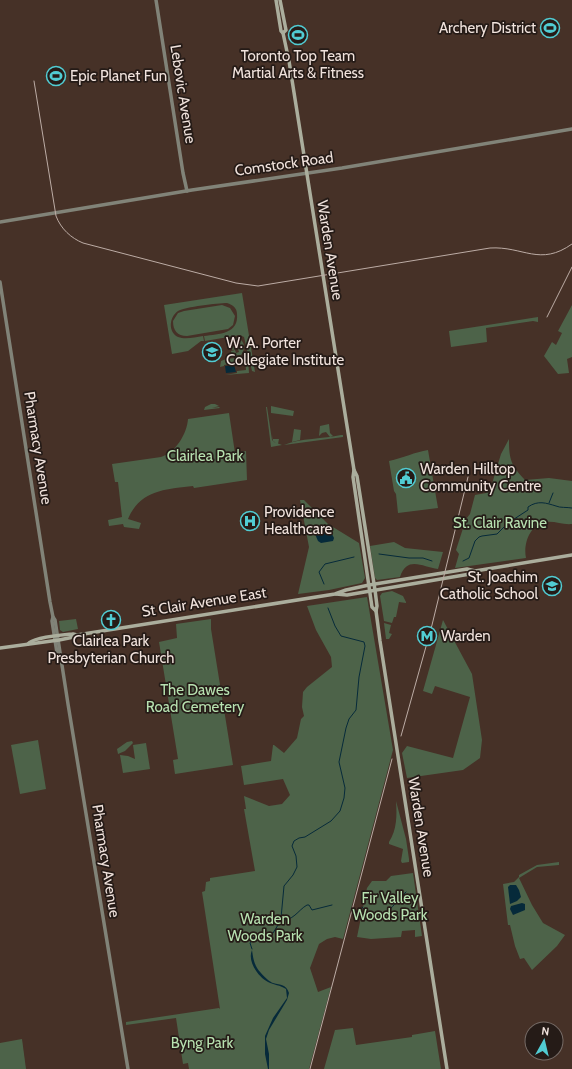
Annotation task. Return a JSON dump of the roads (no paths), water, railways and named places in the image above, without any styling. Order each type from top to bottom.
[{"type":"main road","name":"Warden Avenue","points":[[276,0],[281,31],[284,33]]},
{"type":"main road","name":"Warden Avenue","points":[[280,0],[286,30],[284,33],[305,173],[375,590],[377,606],[376,612],[447,1069]]},
{"type":"main road","name":"Warden Avenue","points":[[354,470],[353,477],[372,607],[376,612]]},
{"type":"main road","name":"St Clair Avenue East","points":[[334,594],[347,595],[370,592],[470,574],[475,571],[572,555]]},
{"type":"main road","name":"St Clair Avenue East","points":[[0,648],[28,644],[30,641],[74,637],[77,635],[334,594],[346,590],[467,569],[475,571]]},
{"type":"street","name":"Lebovic Avenue","points":[[156,0],[187,191]]},
{"type":"street","name":"Comstock Road","points":[[0,222],[572,129]]},
{"type":"street","name":"Pharmacy Avenue","points":[[0,282],[53,617],[52,621],[61,657],[128,1069]]},
{"type":"water","points":[[234,365],[236,372],[226,373],[225,366]]},
{"type":"water","points":[[323,529],[332,534],[334,538],[333,541],[321,543],[318,541],[315,534],[317,531]]},
{"type":"water","points":[[510,885],[516,885],[521,897],[517,901],[510,904],[508,887]]},
{"type":"water","points":[[522,903],[525,904],[525,910],[513,915],[510,909],[511,906]]},
{"type":"water","points":[[252,950],[256,966],[261,973],[271,982],[285,986],[289,993],[287,1000],[269,1030],[266,1039],[269,1054],[269,1069],[265,1054],[265,1036],[273,1018],[287,998],[286,989],[264,980],[257,973],[252,964]]},
{"type":"waterway","points":[[549,503],[553,493]]},
{"type":"waterway","points":[[463,561],[469,558],[475,541],[479,537],[497,534],[508,523],[528,510],[528,507],[535,503],[572,508]]},
{"type":"waterway","points":[[379,554],[409,558],[423,558],[432,561]]},
{"type":"waterway","points":[[324,584],[319,572],[325,564],[354,557]]},
{"type":"waterway","points":[[252,949],[250,943],[254,937],[273,933],[281,918],[284,886],[293,875],[297,867],[296,856],[292,846],[294,841],[305,837],[331,821],[340,811],[344,798],[345,788],[339,762],[346,728],[349,719],[356,710],[359,677],[365,646],[364,642],[341,636],[335,626],[328,608]]},
{"type":"waterway","points":[[362,907],[370,916],[384,913],[388,911],[406,892]]},
{"type":"waterway","points":[[280,920],[285,920],[292,917],[307,905],[309,905],[312,910],[332,905]]},
{"type":"railway","points":[[34,81],[56,216],[67,232],[83,243],[236,283],[258,286],[490,248],[502,248],[531,254],[550,254],[561,251],[572,244]]},
{"type":"railway","points":[[547,317],[572,267]]},
{"type":"railway","points":[[401,736],[432,625],[468,477]]},
{"type":"railway","points":[[310,1069],[392,759]]},
{"type":"place","name":"Archery District","points":[[550,28]]},
{"type":"place","name":"Toronto Top Team Martial Arts & Fitness","points":[[298,35]]},
{"type":"place","name":"Epic Planet Fun","points":[[56,76]]},
{"type":"place","name":"W. A. Porter Collegiate Institute","points":[[212,352]]},
{"type":"place","name":"Warden Hilltop Community Centre","points":[[406,478]]},
{"type":"place","name":"Providence Healthcare","points":[[250,521]]},
{"type":"place","name":"St. Joachim Catholic School","points":[[552,586]]},
{"type":"place","name":"Clairlea Park Presbyterian Church","points":[[111,620]]},
{"type":"place","name":"Warden","points":[[427,636]]},
{"type":"park label","name":"Clairlea Park","points":[[205,456]]},
{"type":"park label","name":"St. Clair Ravine","points":[[500,523]]},
{"type":"park label","name":"The Dawes Road Cemetery","points":[[195,698]]},
{"type":"park label","name":"Fir Valley Woods Park","points":[[390,906]]},
{"type":"park label","name":"Warden Woods Park","points":[[265,928]]},
{"type":"park label","name":"Byng Park","points":[[202,1043]]}]
